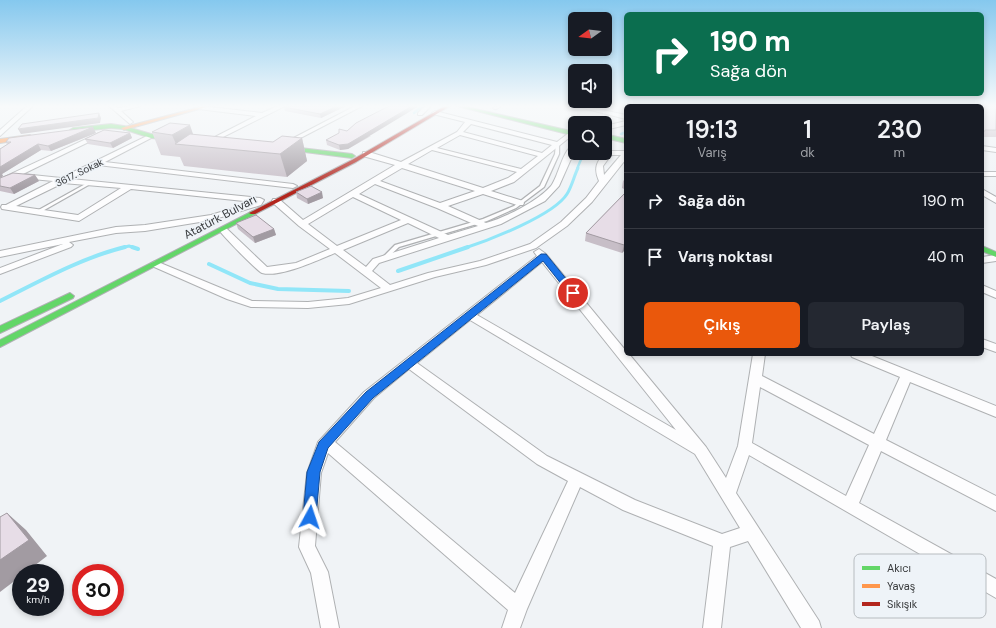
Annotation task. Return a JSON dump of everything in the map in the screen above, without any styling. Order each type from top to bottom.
[{"type":"main road","points":[[147,135],[181,138]]},
{"type":"main road","name":"Atatürk Bulvarı","points":[[189,236],[352,156],[386,135]]},
{"type":"main road","name":"Atatürk Bulvarı","points":[[0,344],[223,230],[366,154],[395,135]]},
{"type":"main road","points":[[0,141],[42,136]]},
{"type":"main road","points":[[612,138],[624,141]]},
{"type":"main road","points":[[207,140],[226,142]]},
{"type":"main road","points":[[612,143],[624,146]]},
{"type":"main road","points":[[275,147],[352,156]]},
{"type":"main road","points":[[984,240],[996,246]]},
{"type":"main road","points":[[984,249],[996,257]]},
{"type":"main road","points":[[0,330],[78,292]]},
{"type":"street","points":[[0,182],[96,135]]},
{"type":"street","points":[[207,140],[217,135]]},
{"type":"street","points":[[275,147],[299,135]]},
{"type":"street","points":[[302,224],[455,135]]},
{"type":"street","points":[[468,135],[543,155]]},
{"type":"street","points":[[522,135],[557,144]]},
{"type":"street","name":"3617. Sokak","points":[[3,207],[63,180],[151,136]]},
{"type":"street","points":[[440,206],[485,191],[511,180],[568,136]]},
{"type":"street","points":[[431,148],[522,171]]},
{"type":"street","points":[[984,148],[995,149]]},
{"type":"street","points":[[602,181],[599,173],[600,161],[609,154],[624,153]]},
{"type":"street","points":[[366,154],[520,203]]},
{"type":"street","points":[[366,272],[376,261],[498,222],[542,199],[555,186],[568,155]]},
{"type":"street","points":[[155,264],[231,297],[251,304],[308,305],[349,301],[432,275],[483,263],[533,246],[564,224],[589,200],[602,181],[624,155]]},
{"type":"street","points":[[98,163],[293,186]]},
{"type":"street","points":[[984,174],[996,174]]},
{"type":"street","points":[[15,175],[260,201]]},
{"type":"street","points":[[374,181],[440,206],[486,226]]},
{"type":"street","points":[[3,207],[79,218],[129,187]]},
{"type":"street","points":[[984,192],[996,201]]},
{"type":"street","points":[[353,194],[447,238]]},
{"type":"street","points":[[0,254],[116,230],[144,228],[212,217],[260,201]]},
{"type":"street","points":[[276,201],[302,224],[388,288]]},
{"type":"street","points":[[223,230],[264,270],[271,271],[299,265],[408,220]]},
{"type":"street","points":[[0,271],[59,250],[85,237]]},
{"type":"street","points":[[533,246],[543,256],[701,451],[812,628]]},
{"type":"street","points":[[330,628],[319,572],[307,547],[314,472],[323,446],[369,395],[543,256]]},
{"type":"street","points":[[984,260],[996,257]]},
{"type":"street","points":[[984,289],[996,295]]},
{"type":"street","points":[[470,315],[701,451]]},
{"type":"street","points":[[984,344],[996,348]]},
{"type":"street","points":[[728,494],[745,446],[759,356]]},
{"type":"street","points":[[861,356],[996,412]]},
{"type":"street","points":[[409,363],[542,460],[629,505],[722,542],[752,532]]},
{"type":"street","points":[[850,505],[907,375]]},
{"type":"street","points":[[755,378],[996,504]]},
{"type":"street","points":[[326,443],[518,607]]},
{"type":"street","points":[[745,446],[934,554]]},
{"type":"street","points":[[511,628],[518,607],[577,478]]},
{"type":"street","points":[[712,628],[722,542]]},
{"type":"street","points":[[986,584],[996,590]]},
{"type":"lane","points":[[383,259],[397,246],[478,222],[500,214],[520,203],[542,187],[558,154],[557,144]]},
{"type":"lane","points":[[37,212],[90,183]]},
{"type":"building","points":[[30,135],[73,135],[48,146],[38,144],[0,167],[0,149],[11,142],[6,142],[9,138]]},
{"type":"building","points":[[93,135],[125,135],[110,143],[85,139]]},
{"type":"building","points":[[188,135],[204,135],[273,142],[282,136],[302,138],[280,154],[175,144]]},
{"type":"building","points":[[335,135],[363,135],[348,144],[339,145],[326,140]]},
{"type":"building","points":[[13,173],[35,175],[10,188],[0,186],[0,178]]},
{"type":"building","points":[[311,186],[322,192],[307,199],[296,192]]},
{"type":"building","points":[[624,194],[624,245],[586,233]]},
{"type":"building","points":[[256,215],[274,229],[253,237],[236,223]]},
{"type":"building","points":[[7,513],[29,540],[0,560],[0,517]]},
{"type":"waterway","points":[[577,169],[581,160]]},
{"type":"waterway","points":[[465,248],[505,233],[549,210],[560,202],[567,194],[578,168]]},
{"type":"waterway","points":[[125,247],[129,246],[138,249]]},
{"type":"waterway","points":[[0,301],[93,257],[125,247]]},
{"type":"waterway","points":[[121,248],[125,247]]},
{"type":"waterway","points":[[398,271],[468,247]]},
{"type":"waterway","points":[[209,264],[250,283],[278,289],[349,291]]},
{"type":"traffic: fast","points":[[149,135],[174,138]]},
{"type":"traffic: fast","points":[[612,138],[624,141]]},
{"type":"traffic: fast","points":[[283,148],[352,156]]},
{"type":"traffic: fast","points":[[0,344],[253,213]]},
{"type":"traffic: fast","points":[[984,249],[996,255]]},
{"type":"traffic: fast","points":[[0,330],[70,296]]},
{"type":"traffic: slow","points":[[0,141],[30,137]]},
{"type":"traffic: jam","points":[[253,213],[354,161],[398,135]]},
{"type":"route","points":[[310,517],[314,472],[323,446],[369,395],[543,256],[573,293]]}]
